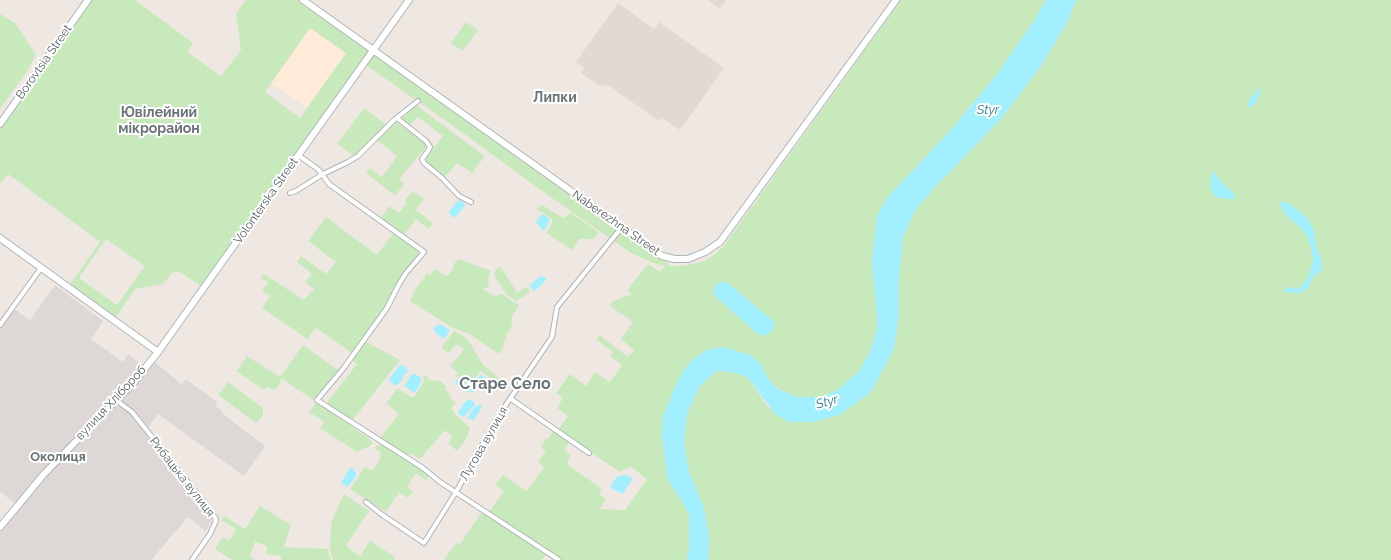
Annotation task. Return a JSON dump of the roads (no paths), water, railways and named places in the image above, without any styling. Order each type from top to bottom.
[{"type":"street","name":"Borovtsia Street","points":[[0,124],[88,0]]},
{"type":"street","name":"Naberezhna Street","points":[[303,0],[662,256],[675,259],[688,259],[694,257],[720,242],[896,0]]},
{"type":"street","name":"Volonterska Street","points":[[158,352],[409,0]]},
{"type":"street","points":[[290,193],[358,156],[397,118],[418,101]]},
{"type":"street","points":[[397,118],[426,141],[430,147],[422,159],[424,163],[442,178],[459,196],[471,202]]},
{"type":"street","points":[[298,155],[319,170],[330,184],[424,252],[406,273],[383,314],[343,370],[317,400],[423,468],[440,482],[559,560]]},
{"type":"street","name":"Лугова вулиця","points":[[366,502],[424,543],[456,492],[497,418],[552,337],[557,307],[622,227]]},
{"type":"street","points":[[0,238],[158,352]]},
{"type":"street","points":[[0,325],[41,268]]},
{"type":"street","name":"вулиця Хлібороб","points":[[0,527],[44,474],[133,383],[158,352]]},
{"type":"street","points":[[511,399],[589,453]]},
{"type":"street","name":"Рибацька вулиця","points":[[116,400],[132,412],[216,519],[210,534],[192,560]]},
{"type":"water","name":"Styr","points":[[1046,0],[1076,0],[1068,21],[1041,66],[1000,120],[935,187],[914,212],[903,237],[899,277],[899,313],[894,349],[870,393],[839,415],[813,422],[789,422],[776,415],[747,377],[733,372],[716,371],[699,387],[687,414],[684,445],[689,472],[704,508],[709,537],[708,560],[687,560],[689,548],[689,515],[684,504],[670,484],[667,476],[662,435],[663,416],[680,376],[691,361],[707,350],[723,347],[750,355],[761,364],[767,378],[778,389],[797,397],[820,397],[838,390],[860,370],[870,352],[877,330],[872,261],[877,216],[887,198],[950,131],[998,73],[1034,21]]},
{"type":"water","points":[[1260,88],[1261,89],[1256,102],[1251,107],[1248,107],[1247,104],[1251,97]]},
{"type":"water","points":[[1213,171],[1221,182],[1235,194],[1234,199],[1216,197],[1212,192],[1210,184]]},
{"type":"water","points":[[459,200],[465,204],[465,206],[455,217],[452,217],[449,211]]},
{"type":"water","points":[[1279,201],[1288,203],[1307,218],[1313,228],[1316,245],[1321,259],[1321,271],[1313,277],[1308,288],[1300,293],[1284,292],[1287,287],[1299,289],[1308,278],[1313,260],[1311,247],[1308,237],[1302,229],[1285,213]]},
{"type":"water","points":[[542,214],[550,219],[545,230],[543,231],[536,222]]},
{"type":"water","points":[[541,276],[547,279],[535,291],[530,286]]},
{"type":"water","points":[[719,282],[728,283],[774,322],[774,328],[767,335],[759,335],[715,296],[713,290]]},
{"type":"water","points":[[440,324],[450,330],[443,339],[435,332],[434,328]]},
{"type":"water","points":[[400,365],[405,366],[408,371],[397,385],[394,385],[389,379]]},
{"type":"water","points":[[412,374],[422,378],[415,392],[404,386]]},
{"type":"water","points":[[481,375],[485,377],[485,379],[473,392],[464,391],[455,383],[457,379],[467,385],[470,385]]},
{"type":"water","points":[[469,399],[474,402],[475,405],[464,417],[461,416],[458,413],[464,403]]},
{"type":"water","points":[[479,405],[482,407],[474,420],[468,419],[475,407]]},
{"type":"water","points":[[350,468],[354,469],[357,475],[347,487],[341,483]]},
{"type":"water","points":[[625,475],[632,478],[632,480],[623,494],[612,489],[611,485],[617,477]]},
{"type":"district","name":"Липки","points":[[555,98]]},
{"type":"district","name":"Ювілейний мікрорайон","points":[[159,122]]},
{"type":"district","name":"Старе Село","points":[[505,384]]},
{"type":"district","name":"Околиця","points":[[58,457]]}]
